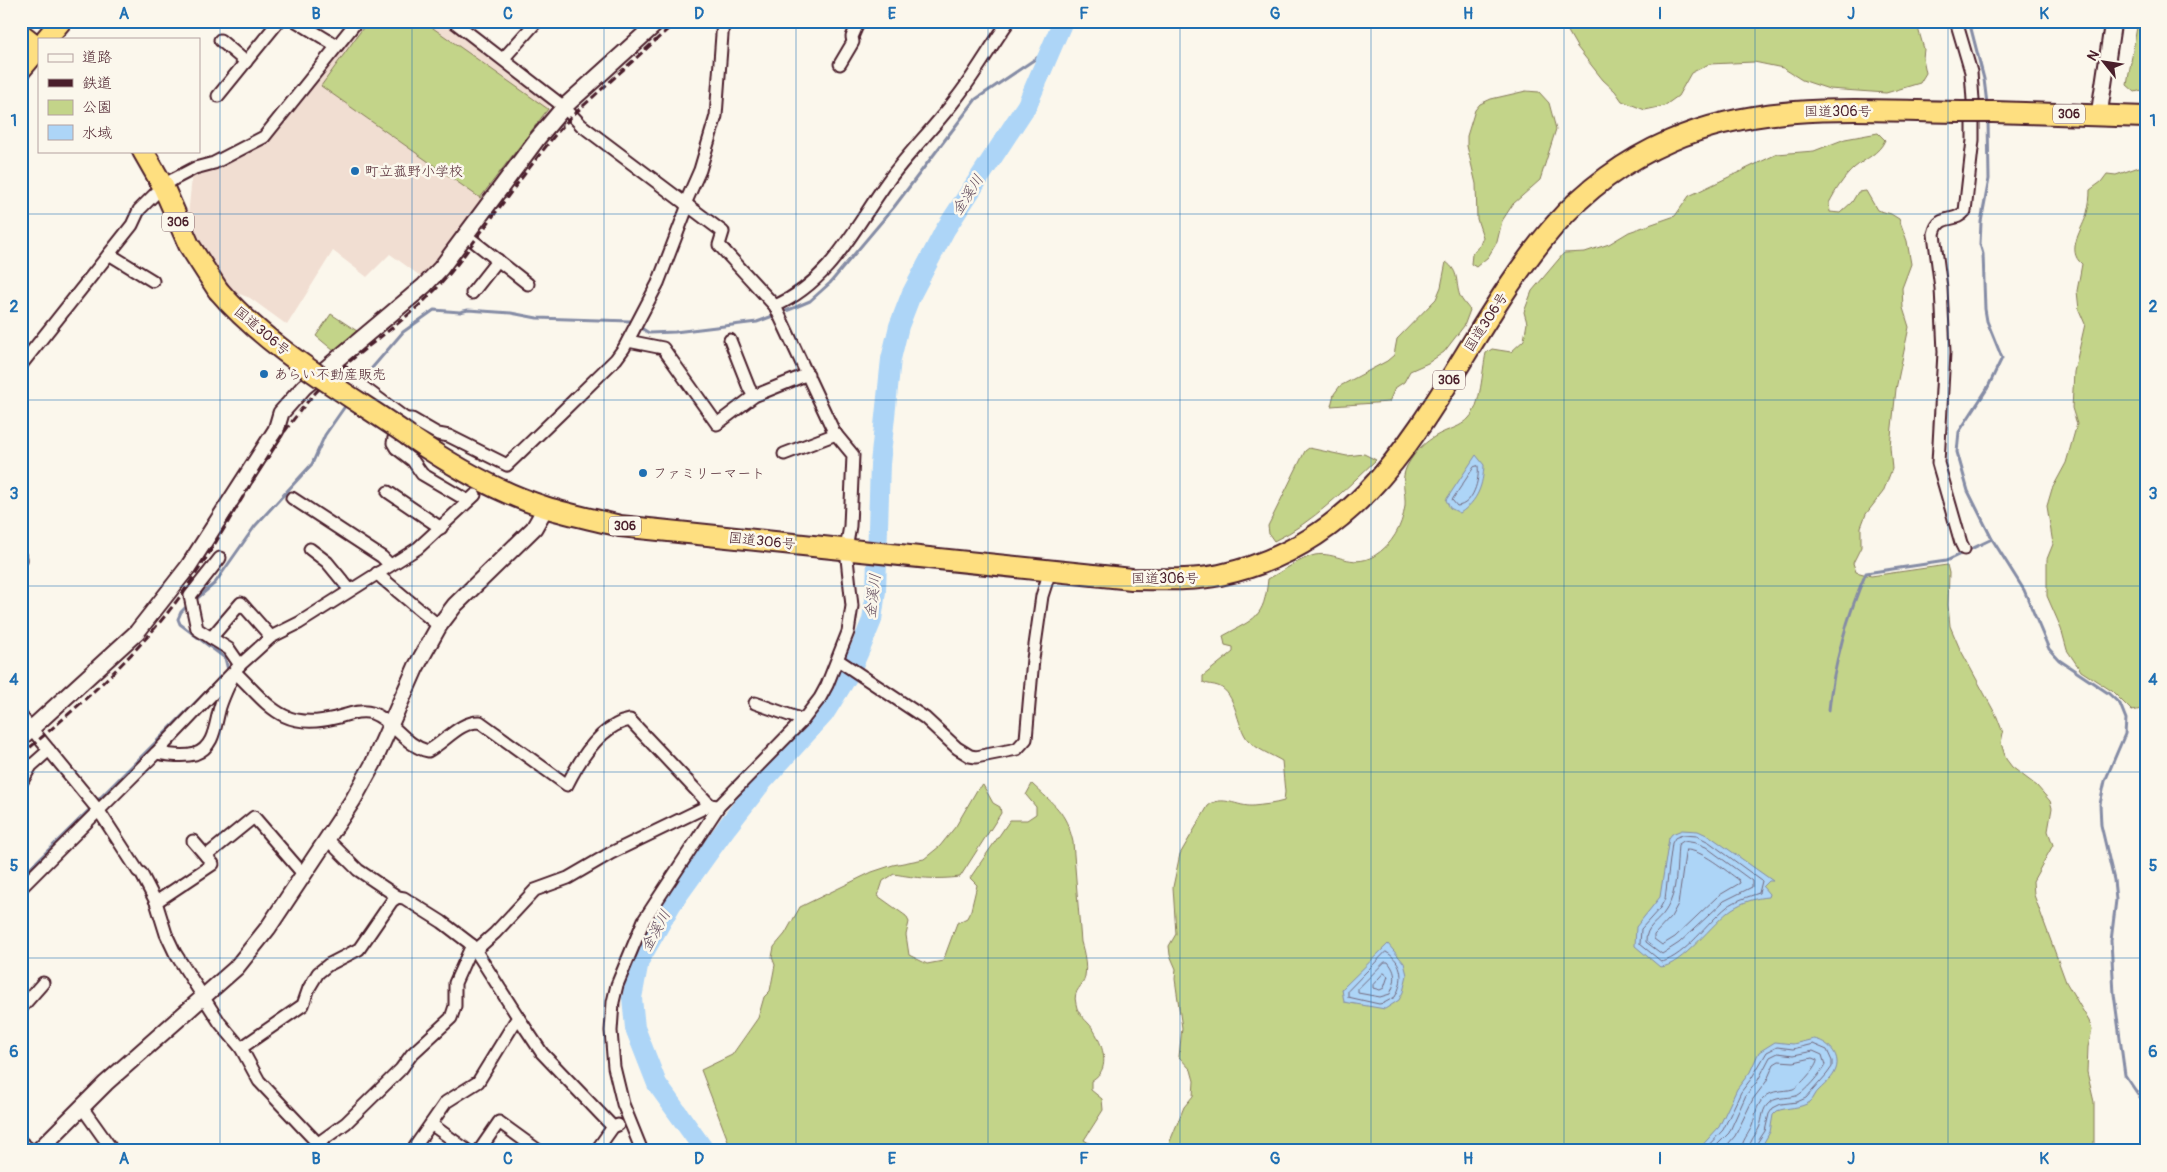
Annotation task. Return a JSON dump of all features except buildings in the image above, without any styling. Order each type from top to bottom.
[{"type":"highway","points":[[47,38],[61,21]]},
{"type":"highway","points":[[21,34],[38,47]]},
{"type":"highway","points":[[21,69],[38,49]]},
{"type":"highway","name":"国道306号","points":[[144,152],[163,186],[189,245],[218,290],[233,308],[270,340],[408,427],[471,475],[504,492],[546,508],[620,526],[1132,579],[1200,578],[1228,573],[1275,558],[1323,531],[1354,507],[1391,466],[1502,297],[1554,226],[1594,187],[1644,154],[1696,131],[1730,120],[1803,111],[1993,112],[2146,117]]},
{"type":"street","points":[[218,96],[278,21]]},
{"type":"street","points":[[296,21],[337,46]]},
{"type":"street","points":[[21,365],[132,225],[139,210],[163,186],[196,168],[223,159],[264,137],[357,21]]},
{"type":"street","points":[[453,21],[564,107],[581,125],[723,232],[719,245],[776,308],[836,434],[853,454],[850,526],[854,550],[852,606],[848,632],[840,661],[820,698],[803,720],[714,806],[644,920],[617,985],[613,1002],[611,1031],[614,1067],[628,1119],[642,1151]]},
{"type":"street","points":[[503,59],[537,21]]},
{"type":"street","points":[[26,734],[142,626],[188,566],[276,430],[281,413],[304,387],[424,286],[467,236],[502,184],[564,107],[659,21]]},
{"type":"street","points":[[21,888],[156,754],[238,668],[271,637],[299,623],[418,548],[471,498],[422,474],[413,461],[396,448],[393,443],[394,438],[408,427],[412,419],[438,434],[448,436],[506,464],[616,359],[640,318],[673,248],[686,205],[700,170],[716,116],[723,21]]},
{"type":"street","points":[[840,64],[853,42],[852,37],[859,21]]},
{"type":"street","points":[[776,308],[803,291],[836,258],[887,182],[970,81],[985,55],[1009,21]]},
{"type":"street","points":[[1956,21],[1971,72],[1973,140],[1965,212],[1962,215],[1940,222],[1934,234],[1942,288],[1944,352],[1942,422],[1937,455],[1939,471],[1964,549]]},
{"type":"street","points":[[2099,115],[2113,21]]},
{"type":"street","points":[[220,40],[246,62]]},
{"type":"street","points":[[467,236],[528,284]]},
{"type":"street","points":[[109,254],[153,281]]},
{"type":"street","points":[[472,293],[498,260]]},
{"type":"street","points":[[630,336],[663,348],[718,424],[754,396],[808,374]]},
{"type":"street","points":[[730,340],[754,396]]},
{"type":"street","points":[[331,363],[365,389],[408,427]]},
{"type":"street","points":[[784,454],[836,434]]},
{"type":"street","points":[[388,492],[441,528]]},
{"type":"street","points":[[292,498],[382,557],[390,565]]},
{"type":"street","points":[[38,1151],[80,1106],[236,968],[268,928],[328,840],[373,764],[416,667],[439,626],[455,605],[534,528],[546,508]]},
{"type":"street","points":[[310,549],[327,562],[350,590]]},
{"type":"street","points":[[220,558],[190,596],[197,629],[230,649],[238,668],[282,716],[314,722],[364,711],[376,715],[417,748],[428,751],[463,727],[473,722],[480,722],[567,785],[587,751],[611,729],[630,720],[714,806]]},
{"type":"street","points":[[840,661],[925,718],[957,748],[970,756],[976,758],[1017,749],[1026,739],[1034,650],[1042,596],[1050,571]]},
{"type":"street","points":[[377,573],[382,580],[439,626]]},
{"type":"street","points":[[211,638],[241,603],[271,637]]},
{"type":"street","points":[[156,754],[195,754],[205,747],[214,735],[220,706],[238,668]]},
{"type":"street","points":[[755,703],[803,720]]},
{"type":"street","points":[[21,716],[26,734],[49,750],[98,810],[141,873],[156,902],[166,934],[175,953],[203,997],[240,1048],[259,1081],[322,1149],[401,1069],[412,1054],[451,1018],[455,1006],[455,983],[474,948],[495,933],[535,890],[568,878],[611,853],[714,806]]},
{"type":"street","points":[[21,783],[31,766],[49,750]]},
{"type":"street","points":[[206,856],[254,817],[304,875]]},
{"type":"street","points":[[328,840],[358,870],[398,897],[404,898],[442,922],[474,948],[542,1053],[613,1127]]},
{"type":"street","points":[[156,902],[213,864],[193,841]]},
{"type":"street","points":[[240,1048],[303,1005],[308,988],[318,973],[328,965],[360,949],[381,915],[392,901],[398,897]]},
{"type":"street","points":[[21,1008],[43,983]]},
{"type":"street","points":[[412,1151],[446,1102],[478,1082],[518,1016]]},
{"type":"street","points":[[80,1106],[113,1151]]},
{"type":"street","points":[[596,1151],[613,1127],[628,1119]]},
{"type":"street","points":[[479,1151],[499,1122],[539,1151]]},
{"type":"street","points":[[431,1124],[468,1151]]},
{"type":"street","points":[[21,1142],[32,1151]]},
{"type":"shaded area","name":"町立菰野小学校","points":[[363,21],[445,21],[549,101],[549,113],[457,240],[423,278],[390,254],[367,277],[333,251],[287,325],[250,298],[234,292],[205,250],[188,215],[192,177],[252,150],[271,136]]},
{"type":"green space","points":[[368,21],[423,21],[548,109],[480,198],[321,86]]},
{"type":"green space","points":[[1562,21],[1916,21],[1924,49],[1923,58],[1926,73],[1920,83],[1886,93],[1829,89],[1802,80],[1783,68],[1754,62],[1709,64],[1691,73],[1678,96],[1664,106],[1645,110],[1622,101],[1577,47]]},
{"type":"green space","points":[[2138,21],[2146,21],[2146,89],[2135,92],[2127,85]]},
{"type":"green space","points":[[1526,91],[1539,92],[1549,103],[1556,129],[1540,180],[1513,204],[1502,221],[1497,242],[1488,257],[1476,267],[1471,264],[1472,254],[1480,245],[1483,237],[1477,219],[1476,184],[1467,146],[1467,136],[1475,110],[1480,104],[1491,99]]},
{"type":"green space","points":[[1878,133],[1885,140],[1882,145],[1850,172],[1840,184],[1829,203],[1830,212],[1840,213],[1852,202],[1858,192],[1866,191],[1877,210],[1891,214],[1899,219],[1907,241],[1911,264],[1902,288],[1903,308],[1909,327],[1896,389],[1890,446],[1892,469],[1883,492],[1866,514],[1861,527],[1861,547],[1853,563],[1856,572],[1871,576],[1947,565],[1949,573],[1948,605],[1950,626],[1959,647],[1997,717],[2003,733],[2001,743],[2006,759],[2012,767],[2037,786],[2050,801],[2052,808],[2048,831],[2053,845],[2033,881],[2034,895],[2066,982],[2089,1021],[2092,1030],[2088,1047],[2087,1072],[2094,1102],[2094,1151],[1166,1151],[1184,1107],[1193,1096],[1194,1081],[1191,1070],[1179,1057],[1182,1028],[1175,979],[1176,969],[1170,955],[1169,946],[1176,934],[1173,887],[1180,854],[1208,806],[1213,803],[1224,801],[1247,806],[1268,804],[1284,801],[1285,792],[1282,761],[1248,740],[1241,727],[1233,702],[1224,690],[1218,686],[1203,682],[1203,676],[1233,652],[1233,647],[1225,645],[1223,636],[1256,616],[1264,602],[1268,579],[1315,555],[1323,554],[1358,561],[1366,560],[1380,552],[1391,541],[1399,528],[1404,514],[1404,476],[1407,466],[1419,449],[1429,441],[1469,418],[1479,397],[1486,353],[1492,349],[1511,352],[1524,340],[1527,323],[1524,312],[1532,291],[1564,253],[1585,252],[1609,244],[1629,232],[1675,216],[1689,196],[1777,154],[1814,151],[1845,139]]},
{"type":"green space","points":[[2139,167],[2146,167],[2146,708],[2132,711],[2112,691],[2081,671],[2067,650],[2061,628],[2047,596],[2047,559],[2053,544],[2047,506],[2052,489],[2066,463],[2077,424],[2072,408],[2074,372],[2085,324],[2079,310],[2077,291],[2082,264],[2077,258],[2075,246],[2087,213],[2090,190],[2101,182],[2107,174],[2116,175]]},
{"type":"green space","points":[[1446,262],[1455,274],[1463,302],[1470,310],[1464,326],[1444,352],[1428,363],[1410,371],[1404,382],[1395,388],[1389,402],[1331,406],[1334,394],[1340,386],[1387,361],[1394,355],[1397,339],[1436,299],[1441,287]]},
{"type":"green space","points":[[331,314],[357,331],[334,351],[316,336]]},
{"type":"green space","points":[[1309,448],[1347,456],[1364,454],[1376,460],[1315,515],[1274,541],[1269,534],[1268,526],[1305,451]]},
{"type":"green space","points":[[1032,784],[1053,803],[1063,816],[1073,842],[1081,942],[1086,967],[1084,980],[1077,991],[1075,999],[1079,1012],[1093,1029],[1098,1039],[1104,1057],[1103,1068],[1091,1081],[1091,1090],[1102,1099],[1103,1110],[1084,1140],[1102,1151],[732,1151],[701,1070],[732,1055],[758,1018],[764,997],[770,991],[775,965],[772,957],[774,947],[785,934],[800,907],[872,872],[893,865],[924,859],[940,846],[956,826],[977,790],[983,785],[993,803],[1000,807],[1001,813],[960,877],[927,878],[894,874],[883,881],[878,896],[906,916],[909,922],[906,935],[909,955],[927,964],[943,961],[957,923],[967,918],[971,910],[977,885],[970,878],[1010,820],[1027,820],[1036,814],[1036,807],[1026,795]]},
{"type":"water","points":[[1476,455],[1484,465],[1481,486],[1475,498],[1460,513],[1450,508],[1446,500]]},
{"type":"water","points":[[1682,830],[1698,831],[1711,837],[1773,881],[1769,881],[1763,887],[1769,894],[1768,897],[1740,904],[1732,909],[1678,960],[1660,967],[1635,946],[1636,927],[1660,897],[1669,838],[1672,834]]},
{"type":"water","points":[[1388,944],[1404,963],[1407,975],[1399,1000],[1385,1009],[1344,1002],[1342,989]]},
{"type":"water","points":[[1814,1039],[1824,1042],[1835,1053],[1837,1063],[1835,1072],[1810,1102],[1802,1106],[1777,1111],[1773,1115],[1770,1132],[1759,1151],[1697,1151],[1719,1127],[1737,1089],[1750,1072],[1759,1052],[1775,1042],[1793,1044]]},
{"type":"waterway","name":"金溪川","points":[[705,1151],[657,1084],[635,1028],[632,998],[639,961],[671,905],[727,827],[762,782],[824,714],[849,674],[872,620],[876,591],[880,464],[891,359],[899,326],[911,295],[945,230],[1027,105],[1063,21]]},
{"type":"waterway","points":[[1969,21],[1984,79],[1987,104]]},
{"type":"waterway","points":[[360,382],[403,332],[434,310],[511,313],[537,318],[630,321],[649,333],[675,332],[757,322],[810,301],[830,283],[894,207],[976,99],[1050,49]]},
{"type":"waterway","points":[[1988,120],[1989,179],[1981,222],[1980,244],[1983,254],[1987,321],[2002,358],[1987,389],[1959,432],[1957,452],[1968,491],[1992,539],[2024,590],[2049,649],[2059,660],[2108,693],[2120,704],[2126,719],[2125,734],[2105,781],[2100,804],[2101,825],[2114,880],[2116,900],[2111,941],[2114,994],[2125,1075],[2146,1106]]},
{"type":"waterway","points":[[194,601],[215,583],[255,526],[312,464],[325,435],[348,402]]},
{"type":"waterway","points":[[1829,710],[1842,640],[1866,573],[1946,561],[1992,539]]},
{"type":"waterway","points":[[96,802],[228,670],[225,658],[180,624],[178,619],[181,612],[189,604]]},
{"type":"waterway","points":[[21,877],[92,807]]},
{"type":"railway","points":[[21,755],[108,678],[166,614],[200,567],[291,422],[309,400],[338,371],[403,319],[433,292],[454,268],[537,158],[572,116],[677,21]]},
{"type":"place","name":"町立菰野小学校","points":[[355,171]]},
{"type":"place","name":"あらい不動産販売","points":[[264,374]]},
{"type":"place","name":"ファミリーマート","points":[[643,473]]}]
